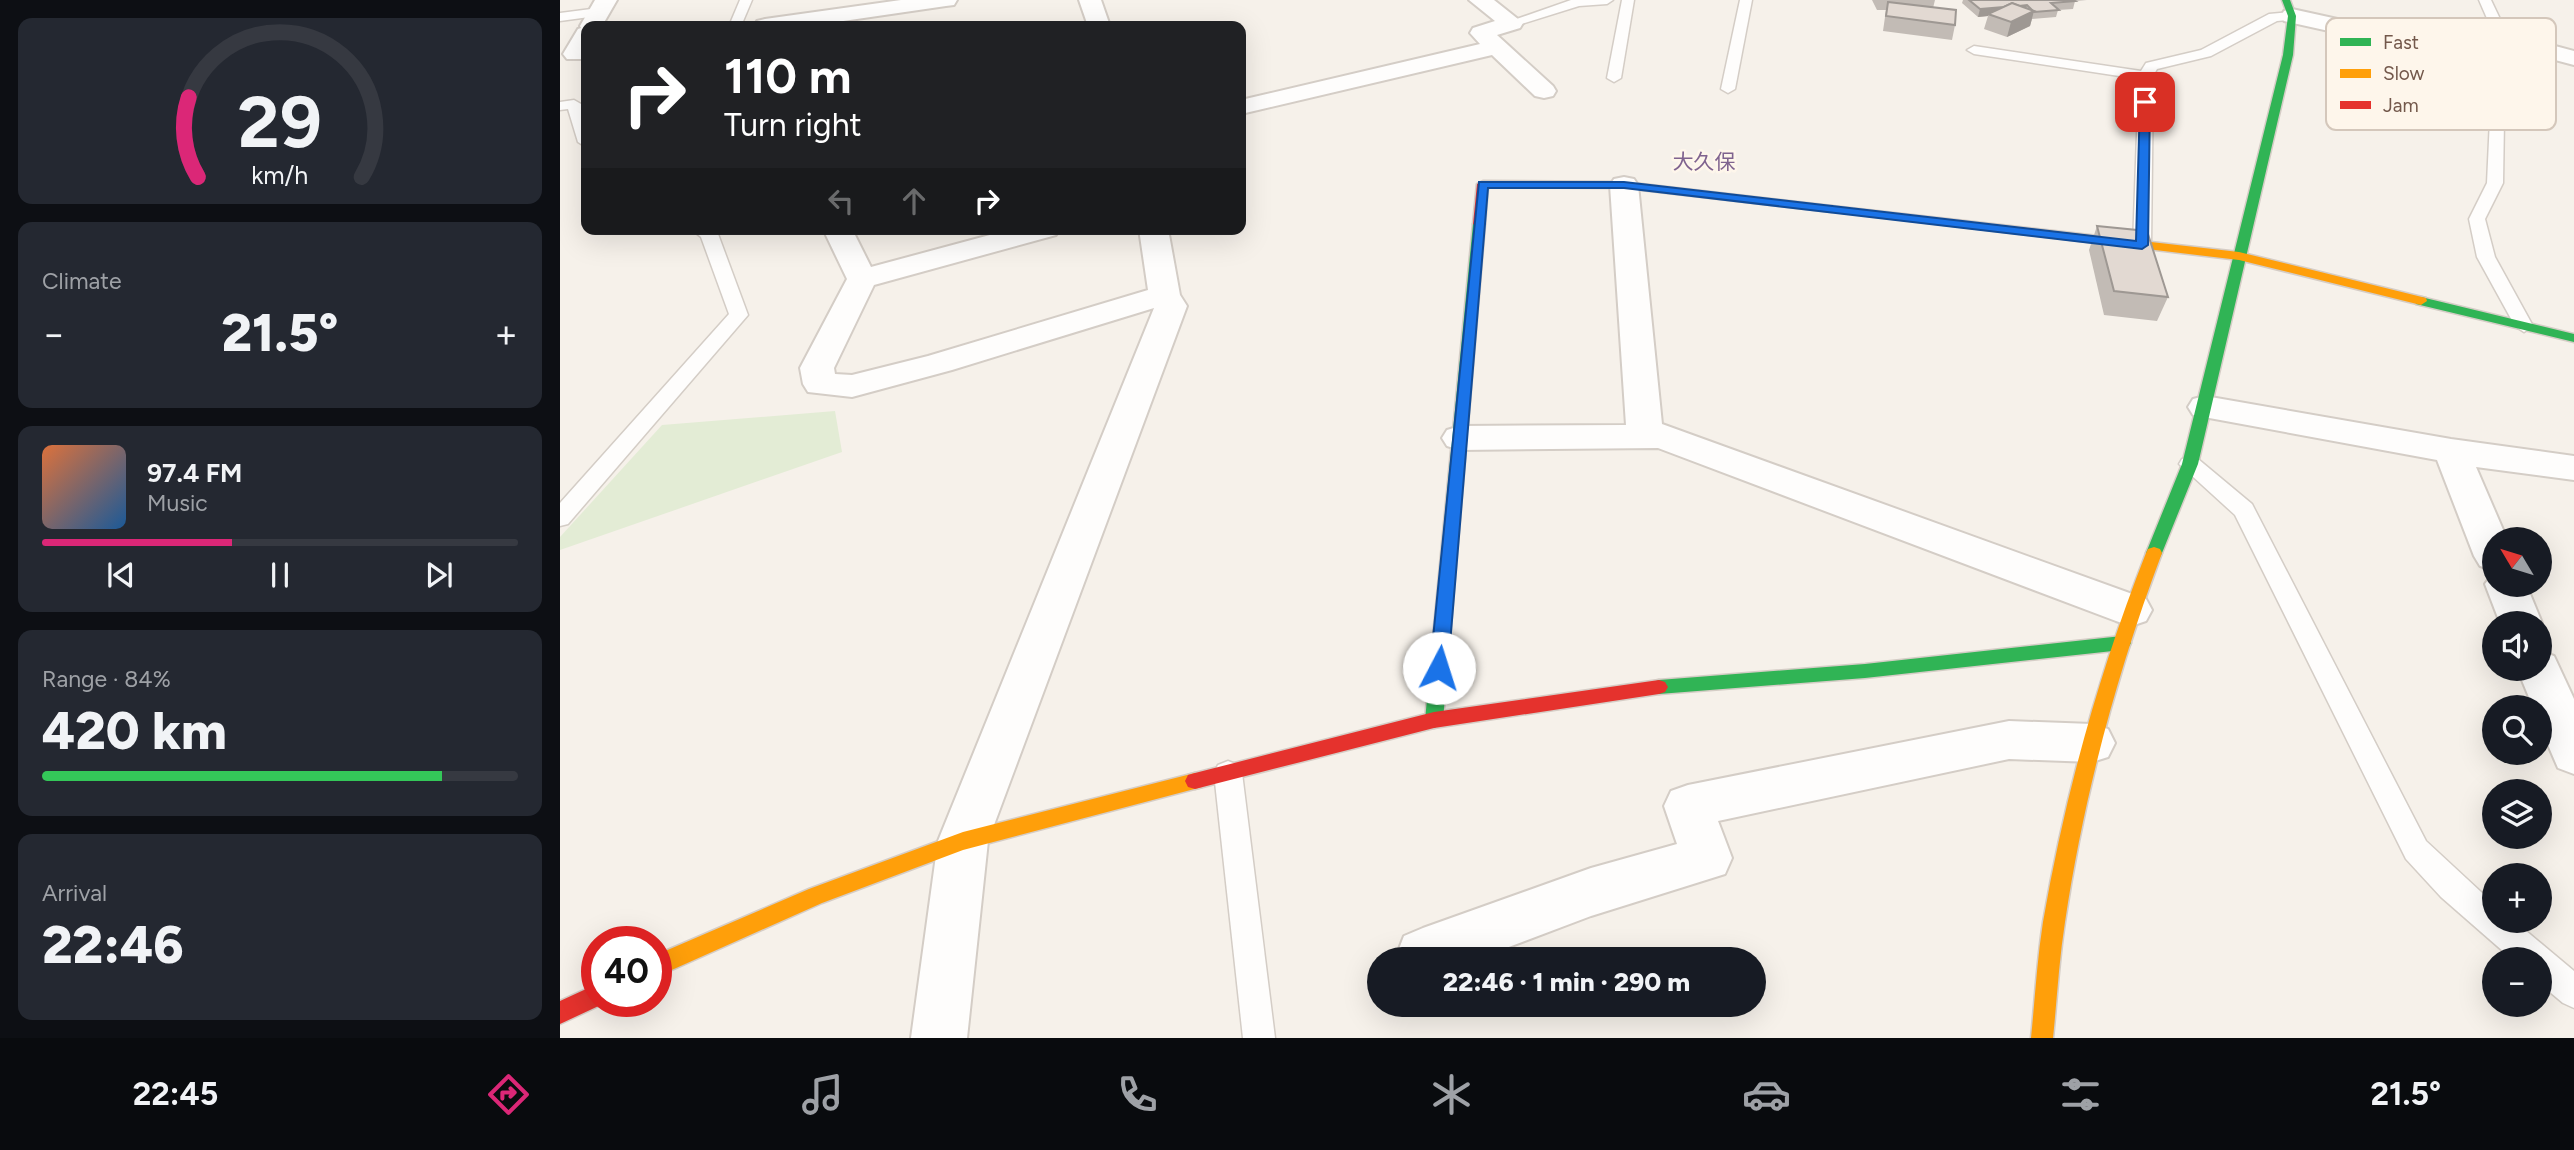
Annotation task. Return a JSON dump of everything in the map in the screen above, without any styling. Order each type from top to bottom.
[{"type":"street","points":[[795,21],[898,4],[946,0]]},
{"type":"street","points":[[1090,0],[1097,21]]},
{"type":"street","points":[[1480,0],[1512,23]]},
{"type":"street","points":[[2042,1038],[2056,912],[2082,778],[2126,627],[2190,464],[2288,55],[2289,8],[2326,19]]},
{"type":"street","points":[[1512,23],[1481,33],[1544,90]]},
{"type":"street","points":[[581,43],[575,54],[581,53]]},
{"type":"street","points":[[1246,106],[1497,47]]},
{"type":"street","points":[[2556,53],[2574,58]]},
{"type":"street","points":[[1434,720],[1483,184],[1624,185],[2239,256],[2574,338]]},
{"type":"street","points":[[1624,185],[1646,436]]},
{"type":"street","points":[[840,235],[862,279]]},
{"type":"street","points":[[1024,235],[862,279],[817,368],[820,384],[852,386],[940,363],[1164,295]]},
{"type":"street","points":[[939,1038],[963,841],[1171,306],[1164,295],[1154,235]]},
{"type":"street","points":[[2205,407],[2451,451],[2574,468]]},
{"type":"street","points":[[1460,438],[1661,436],[2126,627]]},
{"type":"street","points":[[2451,451],[2482,527]]},
{"type":"street","points":[[672,959],[816,896],[963,841],[1434,720],[1636,689],[1865,671],[2126,627]]},
{"type":"street","points":[[2544,681],[2574,754]]},
{"type":"street","points":[[1442,947],[1591,892],[1707,858],[1688,806],[2009,740],[2092,743]]},
{"type":"street","points":[[560,1013],[581,1003]]},
{"type":"lane","points":[[737,21],[746,0]]},
{"type":"lane","points":[[1512,23],[1578,2],[1607,0]]},
{"type":"lane","points":[[1614,78],[1628,0]]},
{"type":"lane","points":[[1728,89],[1746,0]]},
{"type":"lane","points":[[2485,0],[2493,18]]},
{"type":"lane","points":[[2142,245],[2146,76],[2151,66],[2206,53],[2289,8]]},
{"type":"lane","points":[[560,17],[599,13]]},
{"type":"lane","points":[[1974,50],[2146,76]]},
{"type":"lane","points":[[560,106],[574,104],[581,126]]},
{"type":"lane","points":[[2497,130],[2495,183],[2477,219],[2486,257],[2524,326]]},
{"type":"lane","points":[[560,518],[739,315],[709,235]]},
{"type":"lane","points":[[2190,464],[2244,510],[2416,850],[2452,887],[2521,947]]},
{"type":"lane","points":[[1228,773],[1259,1038]]},
{"type":"lane","points":[[2552,974],[2574,992]]},
{"type":"green space","points":[[835,411],[842,452],[560,550],[560,537],[662,425]]},
{"type":"building","points":[[1969,0],[2075,1],[2051,3],[2059,10],[2034,12],[2027,5],[2012,3],[2004,7],[1980,9]]},
{"type":"building","points":[[1888,2],[1956,10],[1955,25],[1886,16]]},
{"type":"building","points":[[2012,3],[2034,11],[2011,22],[1988,14]]},
{"type":"building","points":[[2097,226],[2147,231],[2168,297],[2114,291]]},
{"type":"traffic: fast","points":[[2154,553],[2190,464],[2288,55],[2292,16],[2286,0]]},
{"type":"traffic: fast","points":[[1434,720],[1479,224]]},
{"type":"traffic: fast","points":[[2421,301],[2574,338]]},
{"type":"traffic: fast","points":[[1659,687],[1865,671],[2122,643]]},
{"type":"traffic: slow","points":[[1832,209],[2239,256],[2421,301]]},
{"type":"traffic: slow","points":[[2042,1038],[2054,922],[2082,781],[2121,643],[2154,553]]},
{"type":"traffic: slow","points":[[672,959],[816,896],[963,841],[1195,781]]},
{"type":"traffic: jam","points":[[1479,224],[1483,184],[1624,185],[1832,209]]},
{"type":"traffic: jam","points":[[1195,781],[1434,720],[1659,687]]},
{"type":"traffic: jam","points":[[560,1013],[581,1003]]},
{"type":"district","name":"大久保","points":[[1704,161]]},
{"type":"route","points":[[1439,668],[1483,184],[1624,185],[2142,245],[2145,102]]}]
